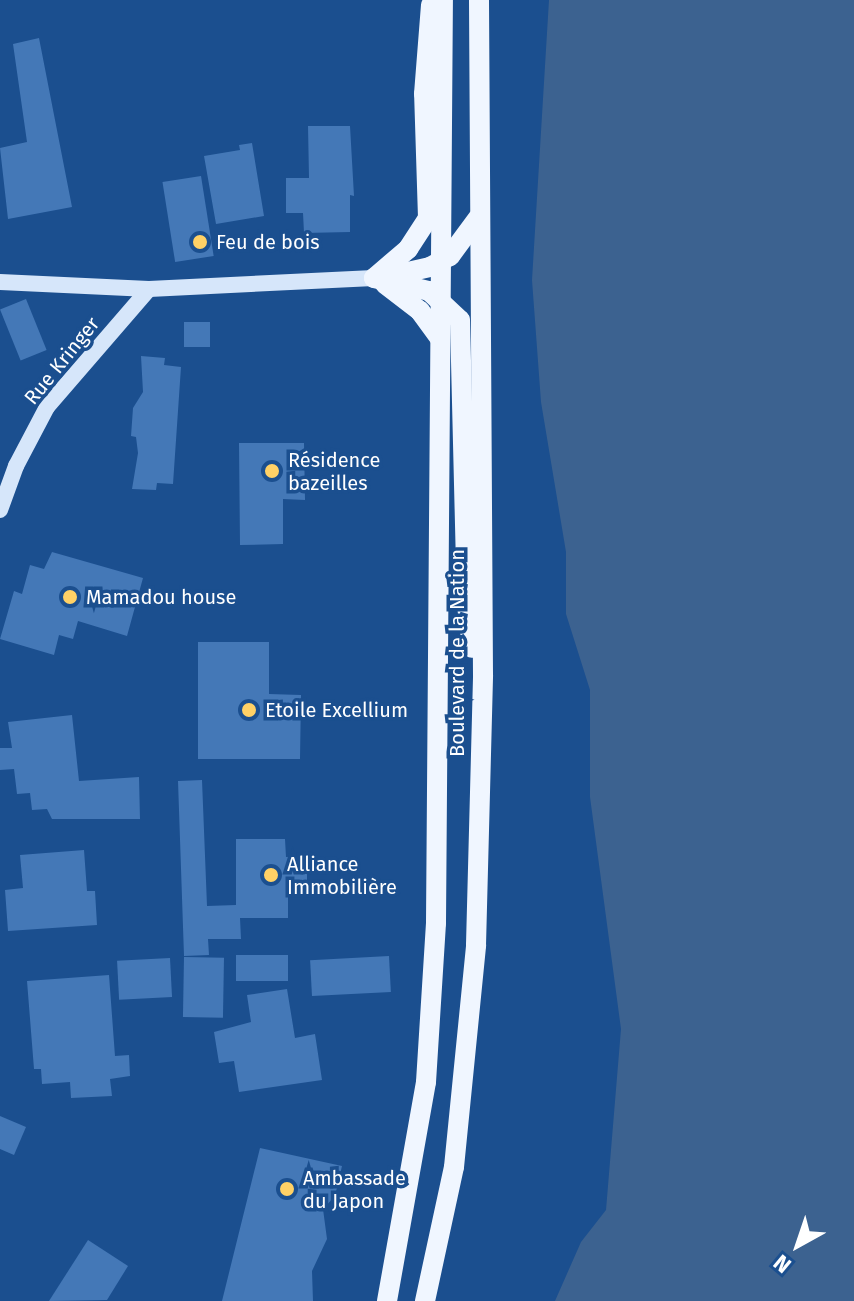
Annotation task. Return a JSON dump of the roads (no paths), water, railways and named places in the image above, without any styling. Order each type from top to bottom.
[{"type":"main road","points":[[374,278],[398,261],[428,218],[424,94],[432,0]]},
{"type":"main road","name":"Boulevard de la Nation","points":[[387,1301],[414,1169],[432,1000],[443,0]]},
{"type":"main road","name":"Boulevard de la Nation","points":[[425,1301],[454,1167],[473,1004],[483,675],[479,0]]},
{"type":"main road","points":[[374,278],[441,262],[472,233],[479,215]]},
{"type":"main road","points":[[374,278],[413,285],[439,298],[460,320],[467,605],[471,644],[483,675]]},
{"type":"main road","points":[[374,278],[420,311],[439,337]]},
{"type":"street","points":[[0,282],[149,289],[374,278]]},
{"type":"street","name":"Rue Kringer","points":[[0,510],[16,466],[47,407],[149,289]]},
{"type":"water","points":[[549,0],[854,0],[854,1301],[555,1301],[581,1242],[606,1210],[621,1029],[590,797],[590,690],[566,614],[566,552],[541,402],[532,280]]},
{"type":"place","name":"Feu de bois","points":[[200,242]]},
{"type":"place","name":"Résidence bazeilles","points":[[272,471]]},
{"type":"place","name":"Mamadou house","points":[[70,597]]},
{"type":"place","name":"Etoile Excellium","points":[[249,710]]},
{"type":"place","name":"Alliance Immobilière","points":[[271,875]]},
{"type":"place","name":"Ambassade du Japon","points":[[287,1189]]}]
